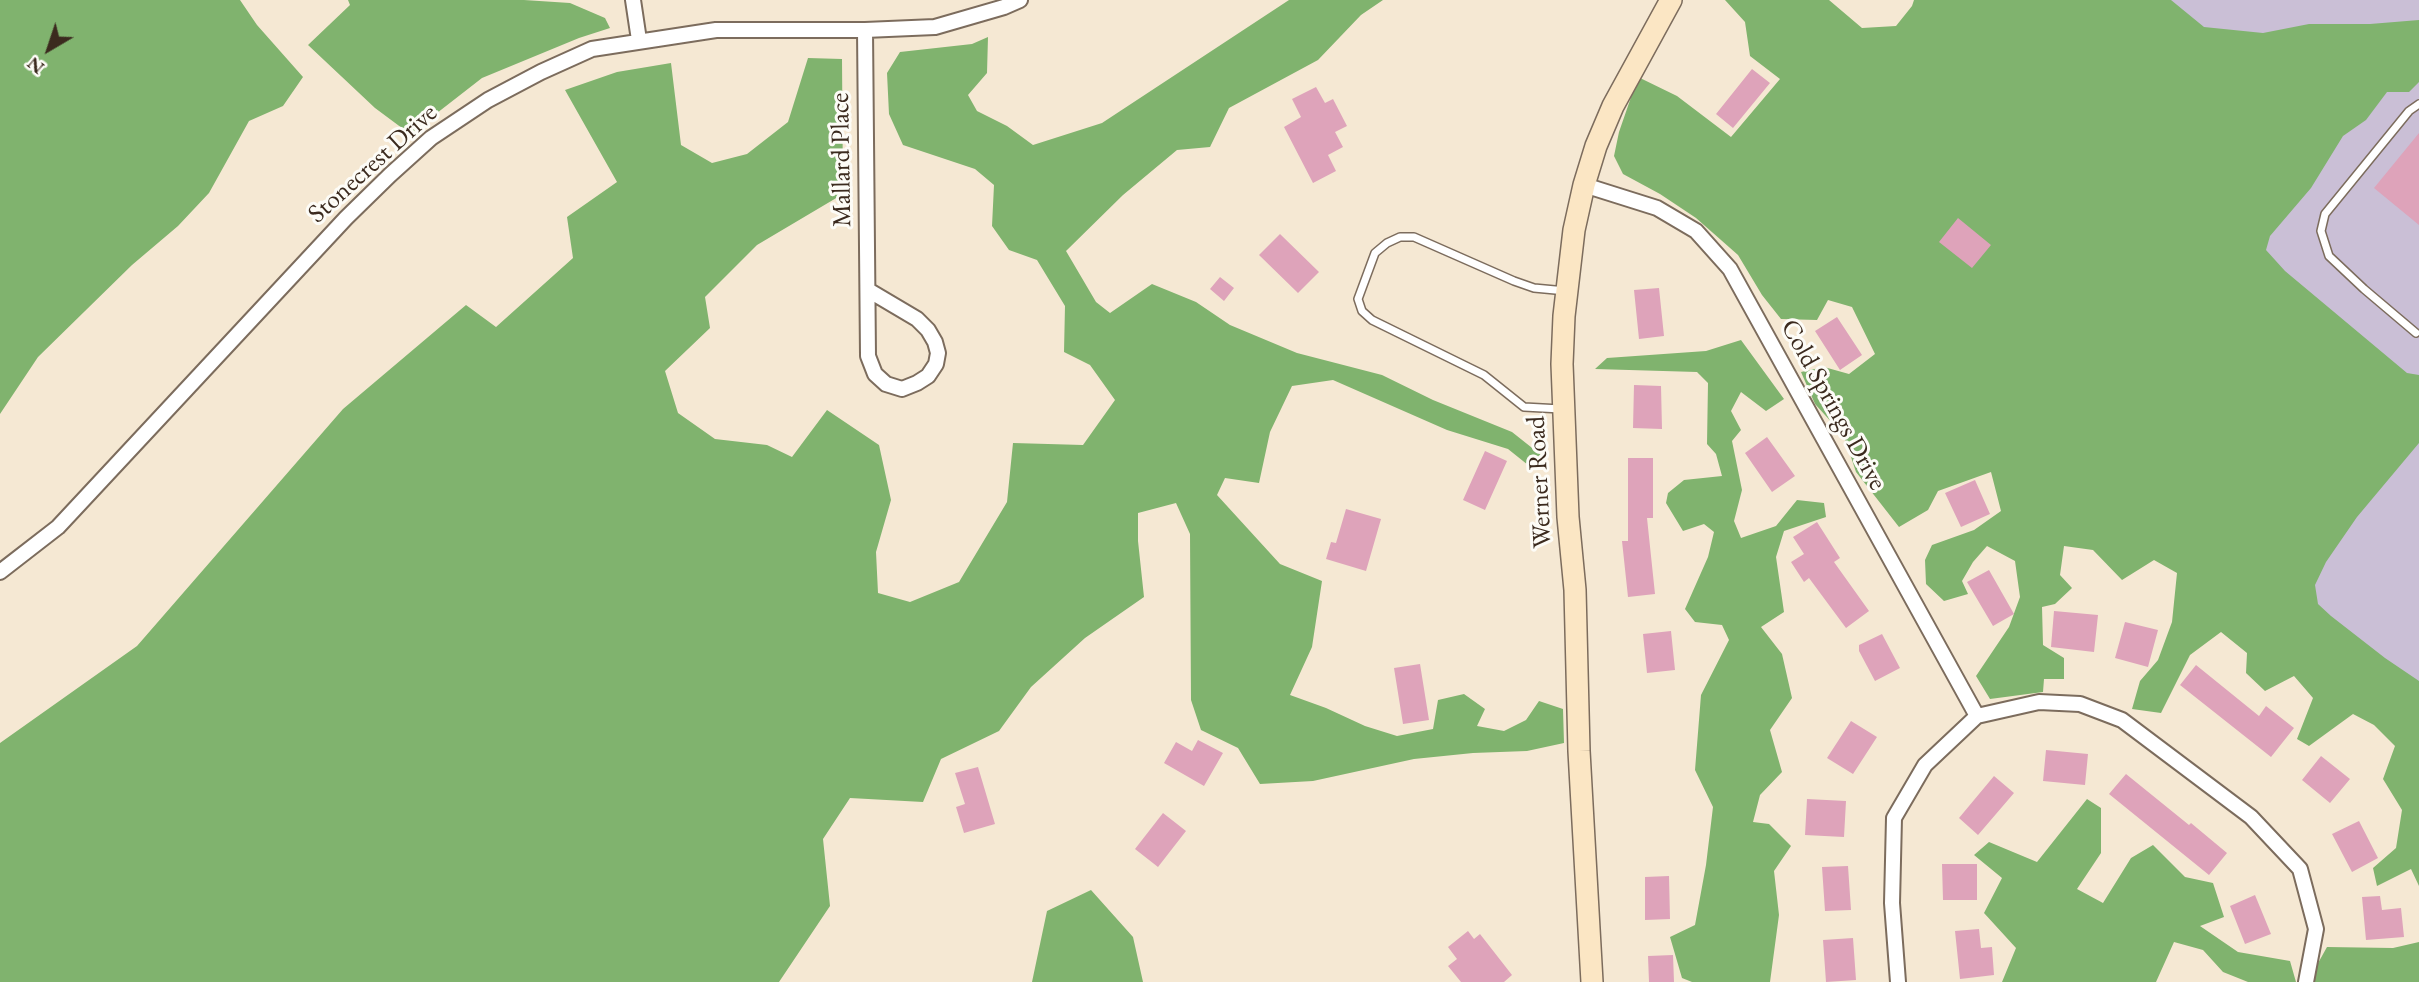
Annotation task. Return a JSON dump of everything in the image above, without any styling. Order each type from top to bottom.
[{"type":"street","points":[[632,0],[639,40]]},
{"type":"street","name":"Stonecrest Drive","points":[[0,572],[58,527],[346,218],[430,138],[488,100],[592,49],[639,40],[716,30],[935,27],[1020,0]]},
{"type":"street","name":"Werner Road","points":[[1592,982],[1562,364],[1566,291],[1574,230],[1584,185],[1613,106],[1671,0]]},
{"type":"street","name":"Mallard Place","points":[[865,30],[868,356],[874,374],[886,384],[902,388],[917,383],[928,376],[936,364],[938,353],[935,342],[928,330],[917,320],[868,290]]},
{"type":"street","name":"Cold Springs Drive","points":[[1584,185],[1657,208],[1696,231],[1730,269],[1977,716]]},
{"type":"street","points":[[1898,982],[1892,903],[1894,818],[1925,765],[1977,716],[2039,702],[2080,704],[2122,720],[2251,817],[2300,869],[2316,929],[2306,982]]},
{"type":"lane","points":[[2416,332],[2329,256],[2321,231],[2325,214],[2409,111],[2419,104]]},
{"type":"lane","points":[[1564,409],[1524,407],[1485,375],[1372,320],[1362,311],[1358,299],[1375,253],[1387,243],[1401,237],[1414,237],[1534,288],[1566,291]]},
{"type":"shaded area","points":[[2073,0],[2419,0],[2419,716],[2280,611],[2223,246]]},
{"type":"green space","points":[[0,0],[240,0],[257,25],[303,77],[283,106],[249,121],[209,193],[178,226],[132,265],[38,357],[0,414]]},
{"type":"green space","points":[[348,0],[524,0],[570,3],[605,18],[610,28],[482,78],[410,134],[375,108],[308,45],[350,5]]},
{"type":"green space","points":[[1289,0],[1383,0],[1361,15],[1318,60],[1229,108],[1210,147],[1177,150],[1123,195],[1066,251],[1096,302],[1110,313],[1152,284],[1196,302],[1230,325],[1297,353],[1382,375],[1433,400],[1512,432],[1541,455],[1533,469],[1508,449],[1447,430],[1333,380],[1292,386],[1270,432],[1259,483],[1225,478],[1217,495],[1280,564],[1322,581],[1312,647],[1290,695],[1365,726],[1397,736],[1433,729],[1438,700],[1464,694],[1485,709],[1477,726],[1504,731],[1526,720],[1539,701],[1563,709],[1564,743],[1527,751],[1414,759],[1313,781],[1260,784],[1238,748],[1201,730],[1191,700],[1190,534],[1176,503],[1138,513],[1144,597],[1085,638],[1031,687],[999,731],[941,759],[923,802],[850,798],[823,839],[830,906],[779,982],[0,982],[0,743],[137,646],[343,409],[466,305],[496,327],[573,258],[567,217],[617,182],[565,90],[617,72],[671,63],[681,145],[712,163],[747,154],[788,122],[808,58],[842,59],[843,194],[757,245],[705,297],[710,328],[665,371],[678,413],[715,439],[767,445],[792,457],[827,410],[879,445],[891,500],[876,552],[878,593],[910,602],[959,582],[1007,502],[1013,443],[1083,445],[1115,400],[1090,365],[1064,352],[1065,306],[1037,260],[1009,250],[992,226],[994,185],[975,169],[903,145],[889,114],[887,73],[900,52],[972,44],[988,37],[987,73],[968,95],[977,111],[1007,126],[1033,145],[1102,123]]},
{"type":"green space","points":[[1725,0],[1829,0],[1862,28],[1896,26],[1914,0],[2171,0],[2204,27],[2263,33],[2309,24],[2370,24],[2419,20],[2419,82],[2409,92],[2387,92],[2366,120],[2343,136],[2311,188],[2270,236],[2266,250],[2285,271],[2407,373],[2419,375],[2419,443],[2357,517],[2326,562],[2315,585],[2318,604],[2331,616],[2419,681],[2419,886],[2411,869],[2377,886],[2373,868],[2396,848],[2402,810],[2383,779],[2395,746],[2374,725],[2353,714],[2309,746],[2297,739],[2313,698],[2294,676],[2265,691],[2246,673],[2247,653],[2221,632],[2190,655],[2161,713],[2132,709],[2140,681],[2158,660],[2172,622],[2177,573],[2154,560],[2122,580],[2093,550],[2064,546],[2060,575],[2072,588],[2055,604],[2042,607],[2043,645],[2064,658],[2064,679],[2044,679],[2043,692],[1990,699],[1976,676],[2009,627],[2020,597],[2015,561],[1987,546],[1962,581],[1968,594],[1944,601],[1926,584],[1925,560],[1932,545],[1974,530],[2001,511],[1991,472],[1938,491],[1928,510],[1899,527],[1856,472],[1844,436],[1815,404],[1801,372],[1824,367],[1849,374],[1875,354],[1852,307],[1828,300],[1817,320],[1781,319],[1762,295],[1738,255],[1696,218],[1623,174],[1614,156],[1619,132],[1638,77],[1677,96],[1731,137],[1780,79],[1750,56],[1745,22]]},
{"type":"green space","points":[[1741,340],[1784,399],[1766,411],[1741,392],[1731,411],[1741,430],[1732,441],[1742,490],[1734,521],[1741,538],[1776,526],[1797,500],[1824,503],[1826,517],[1784,531],[1776,557],[1784,612],[1761,627],[1782,654],[1792,698],[1770,730],[1782,772],[1760,795],[1753,822],[1769,824],[1791,846],[1774,871],[1779,915],[1770,982],[1692,982],[1682,978],[1670,937],[1695,925],[1713,807],[1695,770],[1701,695],[1729,640],[1722,625],[1695,622],[1685,609],[1708,557],[1714,532],[1704,524],[1683,531],[1666,503],[1668,493],[1684,480],[1722,476],[1716,454],[1707,444],[1708,383],[1697,372],[1595,369],[1607,358],[1706,351]]},
{"type":"green space","points":[[2087,799],[2101,808],[2101,853],[2077,889],[2103,903],[2131,858],[2153,845],[2185,877],[2213,883],[2224,917],[2200,926],[2238,952],[2290,961],[2296,982],[2248,982],[2223,972],[2203,950],[2174,942],[2156,982],[2002,982],[2016,948],[1984,913],[2002,878],[1974,855],[1989,842],[2037,862]]},
{"type":"green space","points":[[1091,890],[1133,937],[1143,982],[1032,982],[1047,911]]},
{"type":"green space","points":[[2419,942],[2419,982],[2313,982],[2317,965],[2327,947],[2393,948]]},
{"type":"building","points":[[1752,69],[1770,83],[1733,128],[1716,114]]},
{"type":"building","points":[[1316,87],[1325,103],[1333,99],[1347,126],[1335,132],[1343,147],[1328,155],[1336,171],[1313,183],[1284,127],[1301,117],[1292,99]]},
{"type":"building","points":[[2419,133],[2419,225],[2374,188]]},
{"type":"building","points":[[1958,218],[1991,245],[1972,268],[1939,242]]},
{"type":"building","points":[[1280,234],[1319,272],[1298,293],[1259,255]]},
{"type":"building","points":[[1220,277],[1234,288],[1224,301],[1210,289]]},
{"type":"building","points":[[1659,288],[1664,336],[1639,339],[1634,290]]},
{"type":"building","points":[[1837,317],[1862,355],[1840,370],[1815,331]]},
{"type":"building","points":[[1634,385],[1661,386],[1662,429],[1633,428]]},
{"type":"building","points":[[1767,437],[1795,476],[1772,492],[1745,453]]},
{"type":"building","points":[[1485,451],[1507,461],[1485,510],[1463,500]]},
{"type":"building","points":[[1628,458],[1653,458],[1653,518],[1647,518],[1655,594],[1628,597],[1622,541],[1628,541]]},
{"type":"building","points":[[1975,480],[1990,514],[1961,527],[1945,493]]},
{"type":"building","points":[[1346,509],[1381,519],[1366,571],[1326,559],[1331,542],[1336,543]]},
{"type":"building","points":[[1817,522],[1840,558],[1834,562],[1869,611],[1846,628],[1809,578],[1804,582],[1791,562],[1804,554],[1793,537]]},
{"type":"building","points":[[1989,570],[2014,614],[1993,626],[1967,582]]},
{"type":"building","points":[[2054,611],[2098,615],[2094,652],[2051,647]]},
{"type":"building","points":[[2125,622],[2158,630],[2148,667],[2115,658]]},
{"type":"building","points":[[1671,631],[1675,670],[1647,673],[1643,634]]},
{"type":"building","points":[[1882,634],[1900,668],[1875,681],[1859,651],[1859,645]]},
{"type":"building","points":[[1420,664],[1429,720],[1403,724],[1394,668]]},
{"type":"building","points":[[2196,665],[2259,716],[2266,706],[2294,728],[2271,757],[2180,685]]},
{"type":"building","points":[[1851,721],[1877,737],[1853,774],[1827,758]]},
{"type":"building","points":[[1198,740],[1223,753],[1204,786],[1164,763],[1176,742],[1192,751]]},
{"type":"building","points":[[2046,750],[2088,754],[2085,785],[2043,781]]},
{"type":"building","points":[[2321,756],[2350,779],[2330,803],[2302,780]]},
{"type":"building","points":[[978,767],[995,824],[964,833],[956,807],[965,804],[955,773]]},
{"type":"building","points":[[2126,774],[2227,853],[2209,875],[2109,794]]},
{"type":"building","points":[[1994,776],[2014,793],[1978,835],[1959,818]]},
{"type":"building","points":[[1807,799],[1846,801],[1844,837],[1805,835]]},
{"type":"building","points":[[1163,813],[1186,831],[1158,867],[1135,849]]},
{"type":"building","points":[[2359,821],[2378,858],[2352,872],[2332,834]]},
{"type":"building","points":[[1942,864],[1977,864],[1977,900],[1943,900]]},
{"type":"building","points":[[1848,866],[1851,910],[1825,911],[1822,867]]},
{"type":"building","points":[[1669,876],[1670,919],[1645,920],[1645,877]]},
{"type":"building","points":[[2255,895],[2271,934],[2245,944],[2230,906]]},
{"type":"building","points":[[2380,896],[2382,910],[2401,908],[2404,937],[2366,940],[2362,897]]},
{"type":"building","points":[[1979,929],[1981,948],[1992,947],[1994,975],[1960,979],[1955,931]]},
{"type":"building","points":[[1468,931],[1474,939],[1480,934],[1512,975],[1504,982],[1461,982],[1448,966],[1457,959],[1448,947]]},
{"type":"building","points":[[1853,938],[1856,980],[1826,982],[1823,940]]},
{"type":"building","points":[[1673,955],[1674,982],[1649,982],[1648,956]]}]
